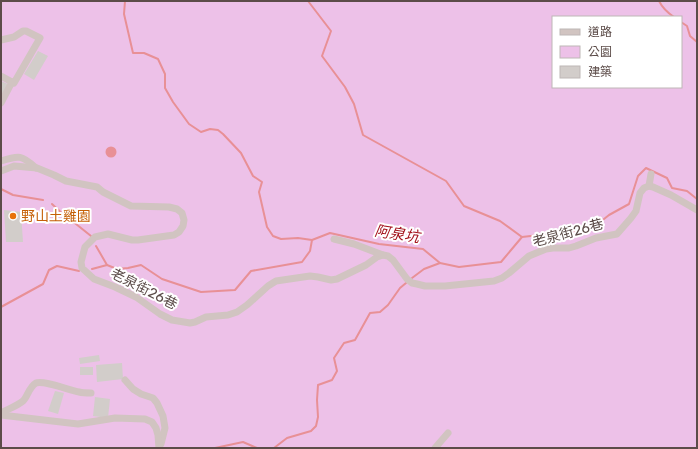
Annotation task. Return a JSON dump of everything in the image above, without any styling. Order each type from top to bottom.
[{"type":"street","points":[[1,40],[14,37],[26,30],[40,38],[14,83],[12,82],[1,102]]},
{"type":"street","points":[[1,76],[12,82]]},
{"type":"street","points":[[1,161],[20,157],[27,159],[36,168]]},
{"type":"street","name":"老泉街26巷","points":[[1,171],[14,166],[36,168],[54,174],[66,181],[97,187],[103,192],[132,206],[169,207],[177,209],[182,213],[184,220],[183,226],[179,232],[174,235],[132,240],[108,234],[95,237],[85,246],[81,262],[82,268],[94,279],[136,297],[160,314],[172,320],[190,323],[206,317],[228,315],[236,312],[276,281],[310,276],[331,280],[337,279],[383,255],[388,256],[393,260],[407,280],[425,286],[445,286],[494,281],[502,278],[529,256],[546,249],[569,248],[596,238],[617,234],[636,211],[640,193],[644,188],[649,186]]},
{"type":"street","points":[[651,174],[649,186],[654,186],[697,210]]},
{"type":"street","points":[[334,239],[354,244],[383,255]]},
{"type":"street","points":[[125,380],[133,389],[141,394],[153,398],[164,416],[165,428],[160,447]]},
{"type":"street","points":[[1,414],[22,402],[34,384],[42,382],[80,392],[91,393]]},
{"type":"street","points":[[1,414],[78,424],[115,418],[145,419],[152,422],[156,428],[160,447]]},
{"type":"street","points":[[435,448],[448,433]]},
{"type":"green space","points":[[1,1],[697,1],[697,448],[1,448]]},
{"type":"shaded area","points":[[111,146],[115,148],[117,152],[115,156],[111,158],[107,156],[105,152],[107,148]]},
{"type":"building","points":[[38,51],[48,56],[34,80],[24,74]]},
{"type":"building","points":[[1,81],[8,84],[1,98]]},
{"type":"building","points":[[4,210],[21,212],[23,242],[6,242]]},
{"type":"building","points":[[99,355],[100,361],[80,364],[79,358]]},
{"type":"building","points":[[122,363],[123,379],[97,382],[96,365]]},
{"type":"building","points":[[80,367],[93,367],[93,375],[80,375]]},
{"type":"building","points":[[55,391],[64,393],[58,414],[48,411]]},
{"type":"building","points":[[95,397],[110,399],[108,418],[93,416]]},
{"type":"waterway","points":[[125,1],[124,14],[133,53],[144,53],[158,59],[165,74],[165,88],[189,124],[201,132],[210,129],[218,130],[241,153],[253,176],[262,182],[259,192],[267,227],[273,236],[281,239],[298,238],[312,240]]},
{"type":"waterway","points":[[308,1],[331,31],[322,56],[345,87],[354,104],[363,135],[446,181],[464,206],[500,221],[522,237]]},
{"type":"waterway","points":[[659,1],[665,10],[673,16]]},
{"type":"waterway","points":[[682,23],[687,26],[690,36],[697,42]]},
{"type":"waterway","name":"阿泉坑","points":[[92,269],[107,265],[117,269],[141,265],[162,279],[201,292],[235,290],[251,271],[302,262],[310,251],[312,240],[330,233],[379,244],[423,249],[440,263],[459,267],[501,262],[522,237],[574,231],[594,227],[609,215],[629,204],[638,176],[646,168],[667,178],[672,188],[687,191],[697,199]]},
{"type":"waterway","points":[[1,189],[13,195],[43,200]]},
{"type":"waterway","points":[[52,204],[67,218],[91,236]]},
{"type":"waterway","points":[[96,246],[107,265]]},
{"type":"waterway","points":[[412,278],[424,269],[440,263]]},
{"type":"waterway","name":"阿泉坑","points":[[1,307],[43,284],[49,270],[57,266],[79,271]]},
{"type":"waterway","points":[[274,448],[287,438],[311,431],[316,426],[318,417],[318,385],[332,380],[337,371],[334,358],[344,343],[355,340],[370,313],[380,312],[388,305],[400,288],[406,283]]},
{"type":"waterway","points":[[215,448],[243,442],[257,448]]},
{"type":"place","name":"野山土雞園","points":[[13,216]]}]
